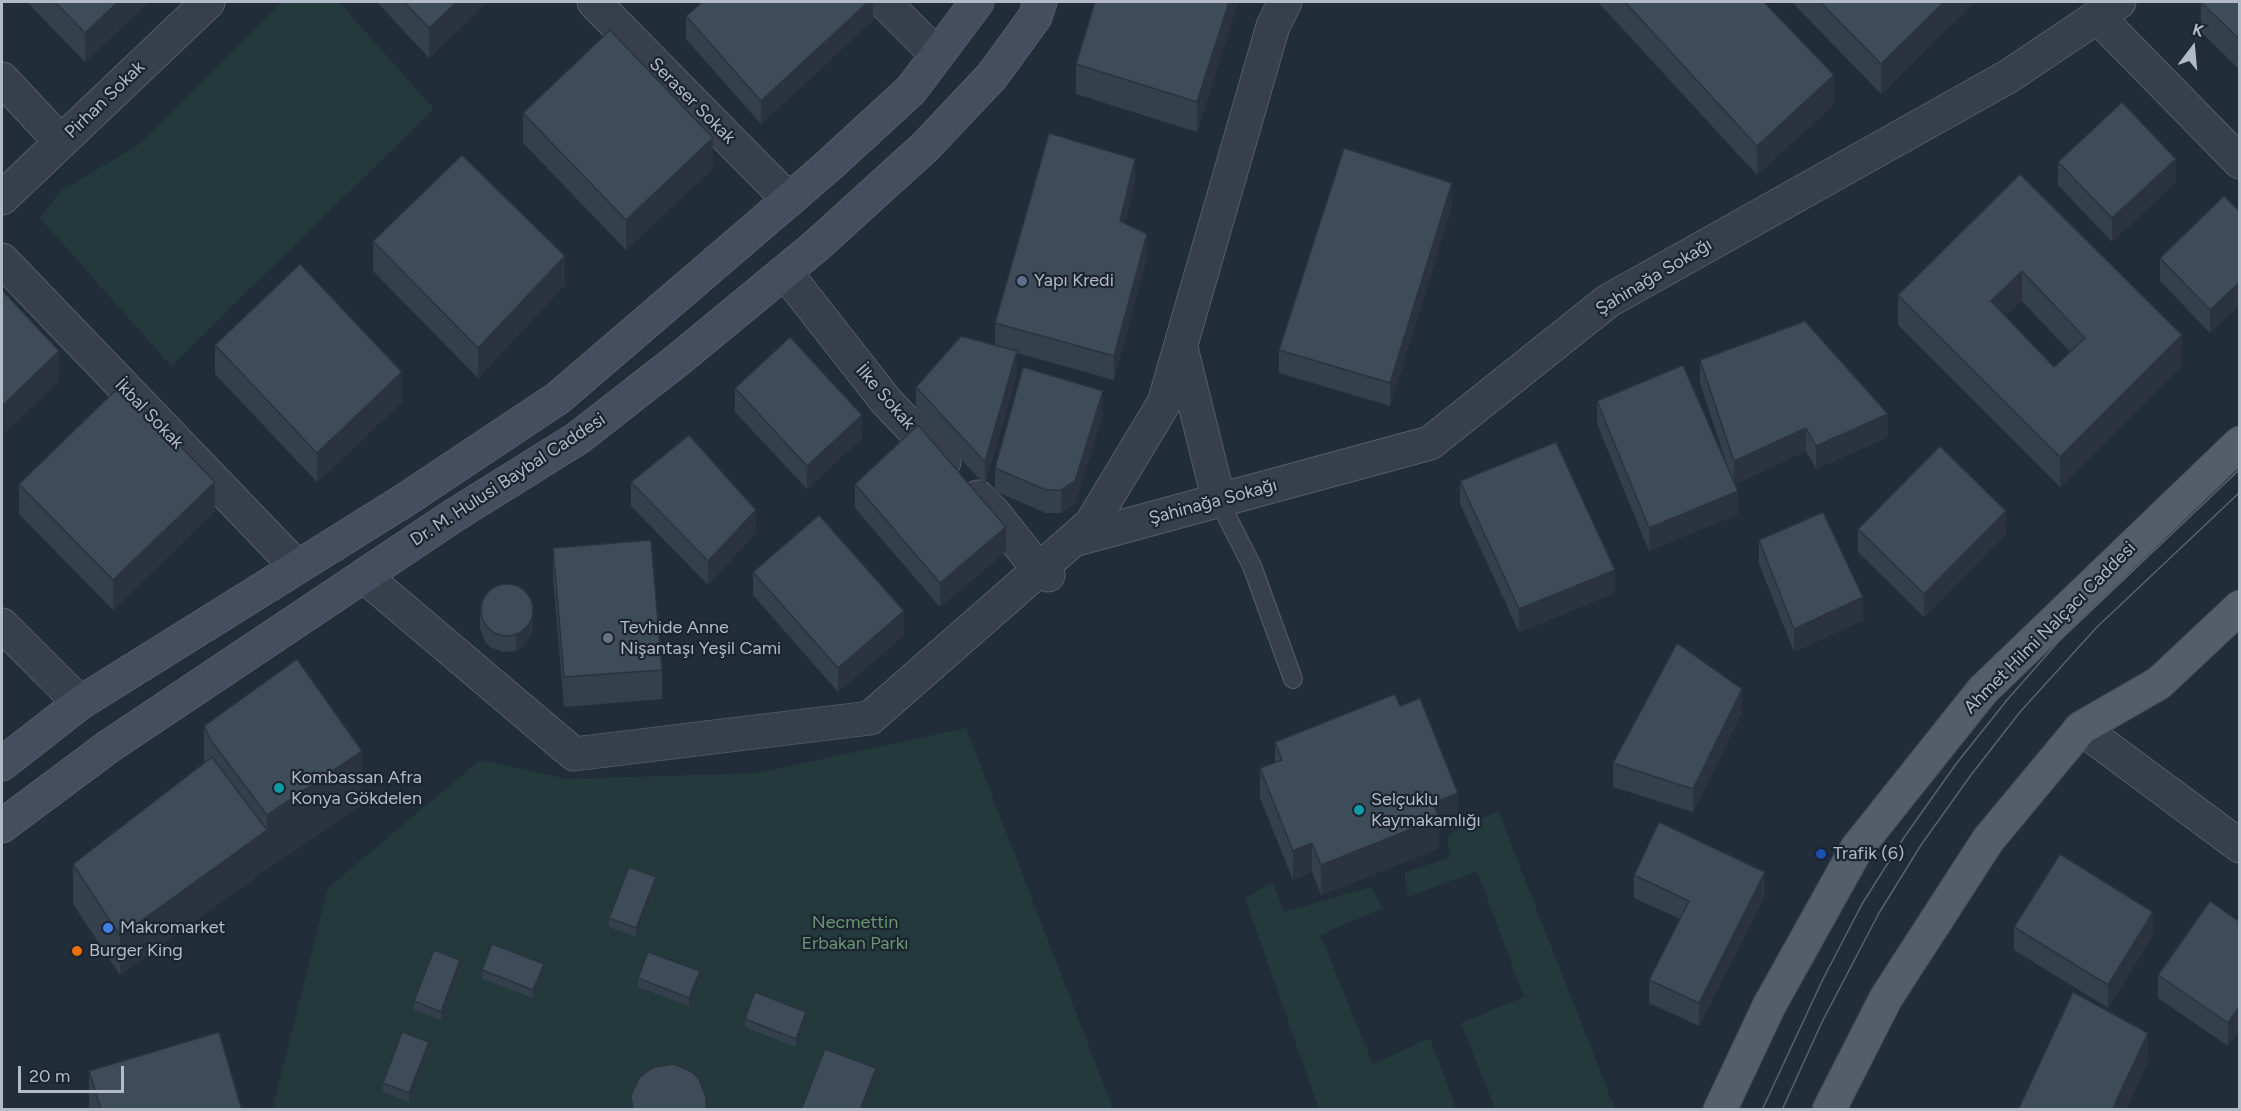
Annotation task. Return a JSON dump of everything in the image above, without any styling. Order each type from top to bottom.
[{"type":"main road","name":"Ahmet Hilmi Nalçacı Caddesi","points":[[1720,1110],[1769,1006],[1857,848],[1983,690],[2240,442]]},
{"type":"main road","points":[[1829,1110],[1886,998],[1988,840],[2082,728],[2159,683],[2240,607]]},
{"type":"street","name":"Pirhan Sokak","points":[[2,198],[208,2]]},
{"type":"street","name":"Seraser Sokak","points":[[594,2],[789,200]]},
{"type":"street","points":[[884,2],[937,55]]},
{"type":"street","points":[[2,764],[80,703],[405,500],[558,398],[789,200],[910,90],[977,2]]},
{"type":"street","name":"Dr. M. Hulusi Baybal Caddesi","points":[[2,826],[108,747],[453,516],[578,438],[816,246],[926,146],[992,76],[1035,17],[1040,2]]},
{"type":"street","points":[[364,576],[574,754],[870,718],[1044,572],[1091,524],[1164,403],[1272,26],[1285,2]]},
{"type":"street","points":[[2108,9],[2240,162]]},
{"type":"street","name":"Şahinağa Sokağı","points":[[1073,540],[1430,443],[1608,300],[2009,76],[2108,9]]},
{"type":"street","points":[[2,79],[61,142]]},
{"type":"street","name":"İkbal Sokak","points":[[2,260],[297,567]]},
{"type":"street","name":"İlke Sokak","points":[[785,272],[886,401],[994,513],[1044,572]]},
{"type":"street","points":[[1180,347],[1219,501]]},
{"type":"street","points":[[2,625],[80,703]]},
{"type":"street","points":[[2082,728],[2240,846]]},
{"type":"lane","points":[[1219,501],[1252,566],[1293,679]]},
{"type":"green space","points":[[281,2],[339,2],[434,109],[171,366],[40,218],[61,191],[138,145]]},
{"type":"green space","name":"Necmettin Erbakan Parkı","points":[[966,728],[1113,1109],[272,1110],[328,888],[480,760],[568,779],[757,773]]},
{"type":"green space","points":[[1498,811],[1615,1109],[1495,1109],[1461,1023],[1524,997],[1477,871],[1408,897],[1404,873],[1450,857],[1447,835]]},
{"type":"green space","points":[[1273,882],[1284,912],[1371,887],[1383,908],[1320,935],[1373,1064],[1430,1038],[1456,1109],[1319,1109],[1245,898]]},
{"type":"building","points":[[55,2],[118,2],[85,33]]},
{"type":"building","points":[[404,2],[457,2],[429,28]]},
{"type":"building","points":[[702,2],[868,2],[761,101],[686,16]]},
{"type":"building","points":[[1095,2],[1229,2],[1197,102],[1076,64]]},
{"type":"building","points":[[1625,2],[1764,2],[1834,75],[1757,146]]},
{"type":"building","points":[[1820,2],[1944,2],[1881,64]]},
{"type":"building","points":[[2201,2],[2240,2],[2240,40]]},
{"type":"building","points":[[610,30],[713,138],[626,220],[523,113]]},
{"type":"building","points":[[2122,102],[2176,159],[2112,218],[2058,162]]},
{"type":"building","points":[[1049,133],[1135,159],[1120,221],[1147,234],[1114,356],[995,323]]},
{"type":"building","points":[[1344,148],[1452,183],[1390,383],[1279,350]]},
{"type":"building","points":[[462,155],[565,256],[478,348],[373,241]]},
{"type":"building","points":[[2020,174],[2182,335],[2060,457],[1898,295]],"holes":[[[2022,271],[2085,338],[2054,367],[1991,301]]]},
{"type":"building","points":[[2224,196],[2240,212],[2240,282],[2210,310],[2160,258]]},
{"type":"building","points":[[300,264],[402,372],[317,453],[215,345]]},
{"type":"building","points":[[2,290],[59,351],[2,406]]},
{"type":"building","points":[[1805,321],[1888,414],[1816,446],[1806,428],[1734,461],[1700,360]]},
{"type":"building","points":[[961,336],[1017,351],[985,462],[916,387]]},
{"type":"building","points":[[790,337],[862,415],[807,466],[735,388]]},
{"type":"building","points":[[1683,365],[1738,491],[1649,528],[1597,401]]},
{"type":"building","points":[[1023,367],[1103,391],[1075,481],[1061,490],[1046,490],[995,468]]},
{"type":"building","points":[[121,385],[215,482],[113,580],[19,484]]},
{"type":"building","points":[[918,425],[1006,527],[940,583],[855,484]]},
{"type":"building","points":[[689,435],[756,510],[708,561],[631,482]]},
{"type":"building","points":[[1556,442],[1615,570],[1519,609],[1460,481]]},
{"type":"building","points":[[1940,446],[2006,511],[1924,594],[1858,529]]},
{"type":"building","points":[[1823,512],[1863,597],[1794,629],[1759,540]]},
{"type":"building","points":[[819,515],[904,611],[838,668],[753,572]]},
{"type":"building","name":"Tevhide Anne Nişantaşı Yeşil Cami","points":[[651,540],[662,670],[564,677],[553,548]]},
{"type":"building","points":[[507,584],[521,588],[529,596],[533,610],[529,624],[521,632],[507,636],[493,632],[485,624],[481,610],[485,596],[493,588]]},
{"type":"building","points":[[1677,643],[1742,689],[1693,789],[1613,763]]},
{"type":"building","points":[[297,659],[362,751],[267,815],[212,742],[204,726]]},
{"type":"building","name":"Selçuklu Kaymakamlığı","points":[[1395,694],[1400,706],[1420,698],[1458,793],[1433,803],[1439,818],[1321,865],[1312,843],[1293,851],[1260,768],[1282,760],[1275,742]]},
{"type":"building","points":[[212,757],[267,830],[120,936],[73,864]]},
{"type":"building","points":[[1659,822],[1765,872],[1699,1003],[1649,980],[1689,901],[1634,875]]},
{"type":"building","points":[[2060,854],[2153,912],[2108,985],[2014,927]]},
{"type":"building","points":[[629,867],[656,877],[636,928],[609,918]]},
{"type":"building","points":[[2210,901],[2240,922],[2240,1006],[2228,1023],[2158,975]]},
{"type":"building","points":[[492,944],[544,964],[533,990],[482,970]]},
{"type":"building","points":[[434,950],[460,960],[441,1012],[414,1001]]},
{"type":"building","points":[[648,952],[700,971],[689,998],[638,978]]},
{"type":"building","points":[[755,992],[806,1012],[796,1039],[745,1019]]},
{"type":"building","points":[[2073,992],[2148,1033],[2112,1110],[2018,1110]]},
{"type":"building","points":[[219,1032],[242,1110],[101,1110],[89,1071]]},
{"type":"building","points":[[402,1032],[429,1042],[409,1093],[383,1083]]},
{"type":"building","points":[[825,1049],[876,1068],[860,1110],[801,1110]]},
{"type":"building","points":[[674,1064],[692,1072],[699,1079],[706,1097],[705,1110],[633,1110],[631,1096],[639,1078],[654,1067]]},
{"type":"tram line","points":[[1762,1110],[1823,979],[1862,904],[1905,836],[1956,764],[2007,700],[2058,642],[2240,469]]},
{"type":"tram line","points":[[1782,1110],[1822,1022],[1879,913],[1921,845],[1971,775],[2020,712],[2097,627],[2240,492]]},
{"type":"place","name":"Yapı Kredi","points":[[1022,281]]},
{"type":"place","name":"Tevhide Anne Nişantaşı Yeşil Cami","points":[[608,638]]},
{"type":"place","name":"Kombassan Afra Konya Gökdelen","points":[[279,788]]},
{"type":"place","name":"Selçuklu Kaymakamlığı","points":[[1359,810]]},
{"type":"place","name":"Trafik (6)","points":[[1821,854]]},
{"type":"place","name":"Makromarket","points":[[108,928]]},
{"type":"place","name":"Burger King","points":[[77,951]]}]
